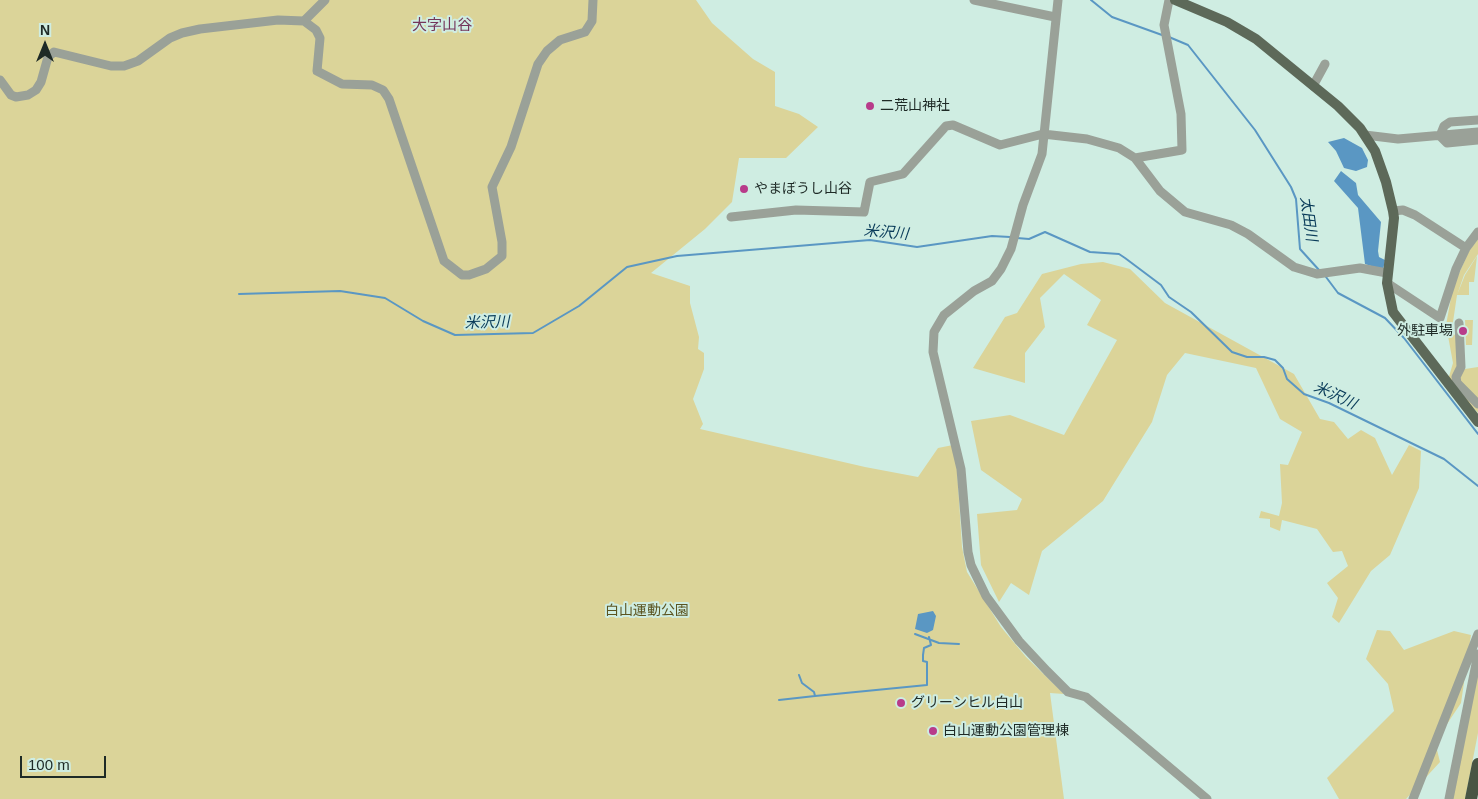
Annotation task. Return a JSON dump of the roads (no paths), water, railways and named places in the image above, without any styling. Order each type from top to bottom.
[{"type":"highway","points":[[1471,799],[1478,764]]},
{"type":"main road","points":[[1175,0],[1227,22],[1256,39],[1338,106],[1365,135],[1374,150],[1386,182],[1393,211],[1394,218],[1387,278],[1393,312],[1478,422]]},
{"type":"street","points":[[304,21],[325,0]]},
{"type":"street","points":[[0,80],[10,95],[16,97],[28,95],[36,90],[48,57],[54,52],[111,66],[124,66],[138,61],[170,38],[182,33],[200,29],[278,20],[304,21],[316,30],[320,38],[317,71],[342,84],[372,84],[383,90],[389,99],[444,261],[462,275],[469,275],[486,269],[502,256],[502,242],[492,187],[511,147],[538,64],[547,51],[560,40],[585,32],[592,21],[593,0]]},
{"type":"street","points":[[974,0],[1055,17]]},
{"type":"street","points":[[1058,0],[1042,154],[1023,205],[1011,250],[992,281],[974,291],[944,315],[934,332],[933,352],[961,469],[971,566],[986,596],[1019,641],[1068,692],[1086,698],[1207,799]]},
{"type":"street","points":[[1135,158],[1182,150],[1178,89],[1164,24],[1169,0]]},
{"type":"street","points":[[1313,86],[1325,64]]},
{"type":"street","points":[[1440,136],[1444,126],[1450,122],[1478,120]]},
{"type":"street","points":[[731,217],[796,210],[864,212],[870,182],[903,174],[946,126],[958,127],[1000,145],[1044,134],[1087,139],[1118,148],[1135,158],[1160,191],[1185,212],[1231,225],[1248,234],[1294,267],[1318,274],[1360,268],[1387,278],[1440,318],[1456,269],[1466,248],[1478,232]]},
{"type":"street","points":[[1365,135],[1398,139],[1478,132]]},
{"type":"street","points":[[1440,136],[1447,143],[1478,140]]},
{"type":"street","points":[[1393,211],[1403,210],[1415,215],[1466,248]]},
{"type":"street","points":[[1459,323],[1461,367],[1456,377],[1457,382],[1478,404]]},
{"type":"street","points":[[1413,799],[1478,634]]},
{"type":"street","points":[[1449,799],[1478,654]]},
{"type":"water","points":[[1344,138],[1362,148],[1368,160],[1367,167],[1356,171],[1344,168],[1336,151],[1328,142]]},
{"type":"water","points":[[1341,171],[1356,183],[1358,195],[1381,222],[1378,251],[1379,257],[1385,260],[1383,270],[1365,264],[1358,208],[1334,181]]},
{"type":"water","points":[[933,611],[936,616],[933,630],[927,633],[915,629],[918,614]]},
{"type":"waterway","name":"太田川","points":[[1091,0],[1112,17],[1162,35]]},
{"type":"waterway","name":"太田川","points":[[1169,37],[1188,45],[1255,130],[1291,187],[1296,199],[1300,249],[1319,270]]},
{"type":"waterway","name":"米沢川","points":[[1017,238],[1029,239],[1045,232],[1090,252],[1119,254],[1161,285],[1169,297],[1191,312],[1232,352],[1247,357],[1264,357],[1275,360],[1283,368],[1287,379],[1304,394],[1329,403],[1444,459],[1478,486]]},
{"type":"waterway","name":"米沢川","points":[[239,294],[340,291],[385,298],[423,321],[455,335],[533,333],[579,306],[627,267],[677,256],[870,240],[917,247],[992,236],[1010,237]]},
{"type":"waterway","name":"太田川","points":[[1326,277],[1338,293],[1385,318],[1404,338],[1478,434]]},
{"type":"waterway","points":[[915,634],[939,643],[959,644]]},
{"type":"waterway","points":[[799,675],[802,683],[814,692],[815,696],[927,685],[927,662],[923,661],[923,655],[924,648],[931,645],[929,637]]},
{"type":"waterway","points":[[779,700],[815,696]]},
{"type":"place","name":"二荒山神社","points":[[870,106]]},
{"type":"place","name":"やまぼうし山谷","points":[[744,189]]},
{"type":"place","name":"外駐車場","points":[[1463,331]]},
{"type":"place","name":"グリーンヒル白山","points":[[901,703]]},
{"type":"place","name":"白山運動公園管理棟","points":[[933,731]]},
{"type":"district","name":"大字山谷","points":[[442,26]]},
{"type":"park label","name":"白山運動公園","points":[[647,611]]}]
